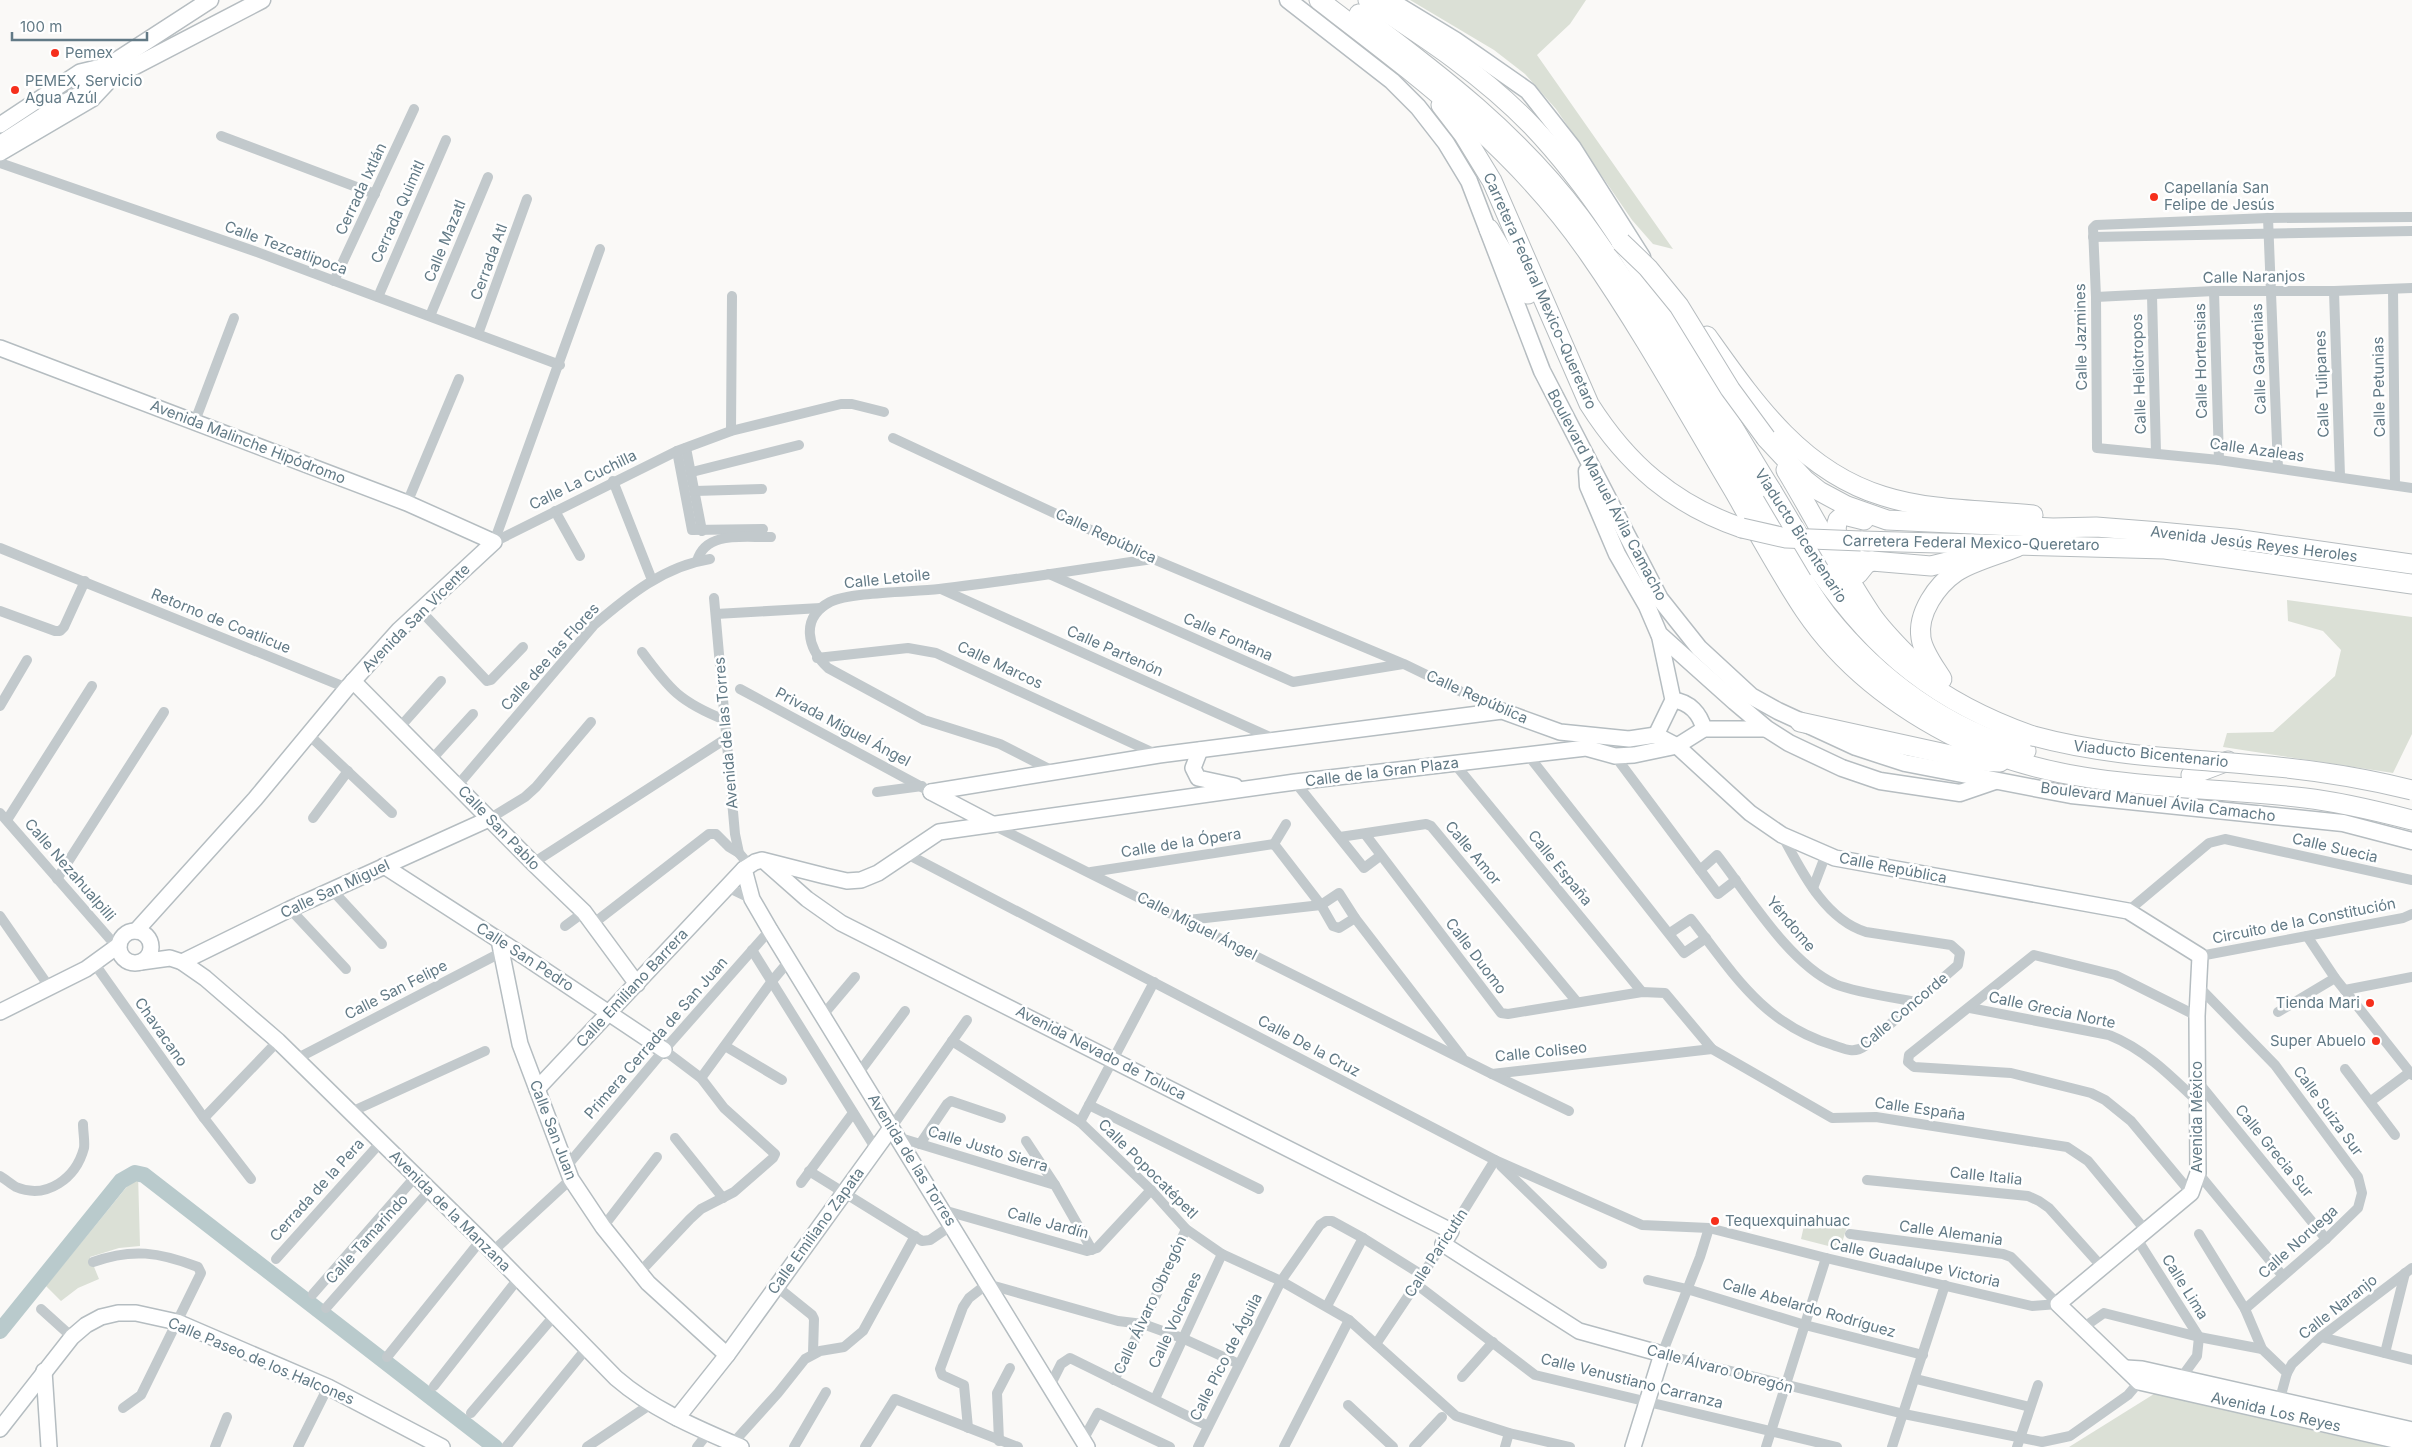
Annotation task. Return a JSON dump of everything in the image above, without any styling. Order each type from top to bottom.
[{"type":"highway","name":"Boulevard Manuel Ávila Camacho","points":[[1319,0],[1472,120],[1511,158],[1548,201],[1589,253],[1806,612],[1832,644],[1868,680],[1914,714],[1962,740],[2018,762],[2094,778],[2305,798],[2412,820]]},
{"type":"highway","name":"Boulevard Manuel Ávila Camacho","points":[[1339,0],[1484,112],[1522,149],[1578,214],[1618,271],[1693,389],[1808,588],[1849,640],[1883,674],[1939,714],[2014,748],[2047,758],[2098,767],[2190,775],[2330,791],[2412,809]]},
{"type":"highway","points":[[1357,0],[1391,9]]},
{"type":"highway","name":"Viaducto Bicentenario","points":[[1368,0],[1391,9],[1482,79],[1531,125],[1572,172],[1621,242],[1819,570],[1836,594],[1873,637],[1922,680],[1976,714],[2002,725],[2061,744],[2122,753],[2300,769],[2380,782],[2412,790]]},
{"type":"highway","name":"Carretera Federal Mexico-Queretaro","points":[[1418,77],[1480,158],[1589,404],[1605,429],[1631,460],[1657,483],[1684,502],[1712,518],[1742,528],[1786,538],[2165,549],[2412,584]]},
{"type":"highway","points":[[1489,229],[1523,283],[1560,361],[1589,404]]},
{"type":"highway","points":[[1621,242],[1648,268],[1679,306],[1730,389],[1766,438],[1810,510],[1832,560],[1932,682]]},
{"type":"highway","name":"Carretera Federal Mexico-Queretaro","points":[[1640,254],[1674,290],[1744,388],[1778,430],[1799,450],[1822,467],[1853,485],[1884,496],[1925,505],[2047,516],[2096,527]]},
{"type":"highway","points":[[1766,438],[1805,480],[1819,491],[1847,506],[1887,520],[2053,528],[2096,527]]},
{"type":"highway","points":[[1934,522],[1925,526],[1891,527],[1848,516],[1840,518],[1836,525],[1836,530],[1845,549],[1859,560],[1931,566],[1944,564],[1993,548],[2022,546]]},
{"type":"highway","name":"Avenida Jesús Reyes Heroles","points":[[2096,527],[2235,539],[2410,563]]},
{"type":"highway","points":[[1952,694],[1926,653],[1921,638],[1926,610],[1941,585],[1956,571],[2022,546]]},
{"type":"highway","points":[[1832,560],[1858,574],[1876,615]]},
{"type":"highway","points":[[1858,574],[1866,564],[1872,561]]},
{"type":"highway","points":[[1800,722],[1978,761],[2018,762]]},
{"type":"highway","points":[[2190,775],[2244,755]]},
{"type":"main road","points":[[0,135],[34,118],[110,71],[210,0]]},
{"type":"main road","points":[[110,71],[262,0]]},
{"type":"main road","name":"Boulevard Manuel Ávila Camacho","points":[[1288,0],[1392,81],[1418,107],[1446,143],[1469,181],[1542,371],[1660,599],[1699,648],[1752,696],[1800,722],[1856,748],[1905,763],[2071,795],[2343,823],[2412,841]]},
{"type":"main road","points":[[1391,9],[1455,40],[1528,91],[1573,148],[1640,254],[1732,414],[1832,560],[1844,597],[1887,647],[1932,682],[1993,716],[2064,739],[2120,747],[2244,755],[2345,769],[2412,784]]},
{"type":"main road","points":[[0,144],[34,118]]},
{"type":"main road","points":[[1586,456],[1588,486],[1617,554],[1647,606],[1659,634],[1767,729],[1789,743],[1842,768],[1880,781],[1960,793],[1997,780]]},
{"type":"street","points":[[0,125],[80,72],[110,71]]},
{"type":"street","points":[[0,153],[92,98],[110,71]]},
{"type":"street","name":"Cerrada Ixtlán","points":[[334,281],[414,109]]},
{"type":"street","points":[[221,136],[375,194]]},
{"type":"street","name":"Cerrada Quimitl","points":[[378,297],[446,140]]},
{"type":"street","name":"Calle Tezcatlipoca","points":[[0,163],[334,281],[560,365]]},
{"type":"street","name":"Calle Mazatl","points":[[430,316],[488,178]]},
{"type":"street","name":"Cerrada Atl","points":[[478,334],[527,199]]},
{"type":"street","points":[[2268,218],[2412,217]]},
{"type":"street","name":"Calle Jazmines","points":[[2097,448],[2094,226],[2268,218]]},
{"type":"street","name":"Calle Gardenias","points":[[2268,218],[2278,468]]},
{"type":"street","points":[[2093,237],[2412,231]]},
{"type":"street","name":"Avenida San Vicente","points":[[142,934],[350,684],[420,610],[494,542],[560,365],[600,249]]},
{"type":"street","name":"Calle Naranjos","points":[[2096,297],[2152,296],[2214,291],[2334,291],[2412,288]]},
{"type":"street","name":"Calle Petunias","points":[[2393,289],[2395,485]]},
{"type":"street","name":"Calle Hortensias","points":[[2214,291],[2218,460]]},
{"type":"street","name":"Calle Tulipanes","points":[[2334,291],[2340,476]]},
{"type":"street","points":[[731,431],[732,296]]},
{"type":"street","name":"Calle Heliotropos","points":[[2152,296],[2156,452]]},
{"type":"street","points":[[195,421],[234,318]]},
{"type":"street","name":"Avenida Malinche Hipódromo","points":[[0,348],[195,421],[407,504],[494,542]]},
{"type":"street","points":[[407,504],[459,379]]},
{"type":"street","name":"Calle La Cuchilla","points":[[494,542],[682,449],[731,431],[841,404],[852,404],[884,412]]},
{"type":"street","name":"Calle República","points":[[893,438],[1154,558],[1404,664],[1502,711],[1560,732],[1629,739],[1656,735],[1677,746],[1739,805],[1782,835],[1835,858],[2128,911],[2200,956]]},
{"type":"street","points":[[692,472],[799,445]]},
{"type":"street","name":"Calle Azaleas","points":[[2097,448],[2156,452],[2340,476],[2412,488]]},
{"type":"street","points":[[682,449],[692,472],[697,531]]},
{"type":"street","points":[[682,449],[697,531]]},
{"type":"street","points":[[614,481],[652,580]]},
{"type":"street","points":[[695,491],[762,489]]},
{"type":"street","points":[[555,511],[580,556]]},
{"type":"street","points":[[697,531],[763,529]]},
{"type":"street","points":[[697,561],[703,548],[717,539],[771,537]]},
{"type":"street","name":"Retorno de Coatlicue","points":[[0,548],[350,684]]},
{"type":"street","name":"Calle Letoile","points":[[821,608],[840,598],[940,589],[1154,558]]},
{"type":"street","name":"Calle dee las Flores","points":[[458,785],[594,625],[652,580],[697,561],[710,559]]},
{"type":"street","name":"Calle Fontana","points":[[1049,574],[1293,682],[1404,664]]},
{"type":"street","points":[[0,611],[55,631],[60,631],[64,627],[84,581]]},
{"type":"street","name":"Calle Partenón","points":[[940,589],[1277,741]]},
{"type":"street","name":"Avenida de las Torres","points":[[714,598],[734,834],[739,853],[753,864],[752,899],[1085,1444]]},
{"type":"street","points":[[716,614],[821,608]]},
{"type":"street","points":[[821,608],[815,617],[809,637],[811,647],[817,658],[828,668],[924,720],[1000,744],[1053,771]]},
{"type":"street","points":[[420,610],[487,681],[491,680],[524,647]]},
{"type":"street","points":[[1656,735],[1673,700],[1659,634]]},
{"type":"street","name":"Calle Marcos","points":[[817,658],[908,648],[936,652],[1159,755]]},
{"type":"street","points":[[642,652],[666,685],[680,698],[725,720]]},
{"type":"street","points":[[0,706],[27,660]]},
{"type":"street","points":[[400,727],[442,681]]},
{"type":"street","name":"Calle San Pablo","points":[[350,684],[400,727],[589,918],[637,984]]},
{"type":"street","points":[[4,817],[92,686]]},
{"type":"street","name":"Privada Miguel Ángel","points":[[740,689],[927,789]]},
{"type":"street","points":[[1673,700],[1682,701],[1694,709],[1704,730]]},
{"type":"street","points":[[877,792],[927,789],[1159,755],[1502,711]]},
{"type":"street","points":[[57,879],[164,712]]},
{"type":"street","points":[[432,759],[473,714]]},
{"type":"street","points":[[489,819],[525,797],[536,787],[591,722]]},
{"type":"street","name":"Calle de la Gran Plaza","points":[[753,864],[847,881],[861,880],[878,873],[939,832],[1248,788],[1586,748],[1614,756],[1634,756],[1677,746],[1704,730],[1767,729]]},
{"type":"street","points":[[309,735],[392,813]]},
{"type":"street","points":[[533,863],[727,738]]},
{"type":"street","points":[[1200,750],[1193,768],[1198,778],[1248,788]]},
{"type":"street","points":[[1528,755],[1684,953],[1706,938]]},
{"type":"street","points":[[1614,756],[1718,894],[1736,880]]},
{"type":"street","name":"Calle España","points":[[1454,763],[1642,992]]},
{"type":"street","points":[[313,818],[348,771]]},
{"type":"street","points":[[1295,782],[1364,868],[1380,856]]},
{"type":"street","name":"Calle Miguel Ángel","points":[[927,789],[992,824],[1092,872],[1463,1059]]},
{"type":"street","name":"Calle Nezahualpilli","points":[[4,817],[110,939],[120,943]]},
{"type":"street","name":"Calle San Miguel","points":[[176,960],[489,819]]},
{"type":"street","points":[[1286,824],[1274,844],[1321,905],[1336,928],[1354,918]]},
{"type":"street","name":"Calle Amor","points":[[1340,837],[1426,824],[1432,826],[1577,1002]]},
{"type":"street","points":[[565,926],[589,918],[710,834],[716,834],[729,848],[739,853]]},
{"type":"street","name":"Calle Duomo","points":[[1365,834],[1501,1013],[1508,1014],[1642,992],[1665,993]]},
{"type":"street","name":"Calle Concorde","points":[[1670,933],[1691,919],[1732,974],[1767,1010],[1788,1026],[1812,1039],[1852,1051],[1862,1048],[1917,1002],[1958,964],[1960,953],[1951,944],[1855,929],[1837,915],[1813,888],[1782,835]]},
{"type":"street","name":"Calle Suecia","points":[[2128,911],[2209,843],[2225,839],[2412,880]]},
{"type":"street","name":"Calle de la Ópera","points":[[1092,872],[1274,844]]},
{"type":"street","name":"Calle De la Cruz","points":[[907,854],[1494,1160],[1642,1225],[1709,1228]]},
{"type":"street","points":[[1813,888],[1826,854]]},
{"type":"street","name":"Yéndome","points":[[1700,870],[1718,855],[1794,955],[1813,972],[1837,984],[1917,1002]]},
{"type":"street","points":[[752,899],[727,887],[753,864]]},
{"type":"street","name":"Avenida Nevado de Toluca","points":[[753,864],[842,923],[1451,1231]]},
{"type":"street","name":"Calle San Pedro","points":[[384,866],[503,947],[610,1012],[664,1050]]},
{"type":"street","name":"Calle Emiliano Barrera","points":[[537,1089],[727,887]]},
{"type":"street","points":[[332,890],[382,944]]},
{"type":"street","name":"Calle Coliseo","points":[[1321,905],[1339,893],[1354,918],[1463,1059],[1492,1074],[1712,1048]]},
{"type":"street","points":[[1187,920],[1321,905]]},
{"type":"street","points":[[290,909],[346,969]]},
{"type":"street","name":"Circuito de la Constitución","points":[[2200,956],[2403,918],[2412,914]]},
{"type":"street","points":[[0,916],[50,988]]},
{"type":"street","name":"Primera Cerrada de San Juan","points":[[492,1252],[568,1173],[664,1050],[770,930]]},
{"type":"street","points":[[0,1012],[92,966],[120,943],[125,935],[142,934],[151,942],[150,954],[141,962]]},
{"type":"street","name":"Avenida de la Manzana","points":[[142,934],[176,960],[205,978],[278,1042],[481,1240],[616,1378],[651,1404],[708,1433],[737,1445]]},
{"type":"street","points":[[2307,936],[2335,978],[2411,1073],[2371,1101]]},
{"type":"street","points":[[120,943],[121,953],[126,960]]},
{"type":"street","name":"Calle San Felipe","points":[[296,1059],[503,947]]},
{"type":"street","name":"Calle San Juan","points":[[503,947],[520,1044],[568,1173],[603,1227],[648,1282],[727,1355]]},
{"type":"street","name":"Avenida de las Torres","points":[[752,950],[876,1149]]},
{"type":"street","points":[[2192,1193],[2131,1121],[2105,1100],[2091,1092],[2011,1073],[1914,1066],[1908,1062],[1909,1055],[2034,955],[2115,975],[2196,1016]]},
{"type":"street","name":"Avenida México","points":[[2058,1304],[2192,1193],[2198,1173],[2196,1016],[2200,956]]},
{"type":"street","points":[[92,966],[126,960],[136,963],[176,960]]},
{"type":"street","points":[[701,1078],[789,961]]},
{"type":"street","name":"Chavacano","points":[[92,966],[251,1179]]},
{"type":"street","points":[[823,1015],[855,977]]},
{"type":"street","points":[[2278,1012],[2335,978]]},
{"type":"street","points":[[2345,990],[2412,978]]},
{"type":"street","points":[[1080,1122],[1154,982]]},
{"type":"street","name":"Calle Suiza Sur","points":[[2199,987],[2275,1065],[2358,1177],[2362,1193]]},
{"type":"street","name":"Calle España","points":[[1665,993],[1712,1048],[1832,1118],[1876,1117],[2067,1147],[2088,1162],[2142,1235]]},
{"type":"street","name":"Calle Grecia Norte","points":[[1970,1008],[2109,1035],[2127,1042],[2148,1056],[2197,1101]]},
{"type":"street","points":[[858,1074],[905,1011]]},
{"type":"street","name":"Calle Emiliano Zapata","points":[[677,1418],[727,1355],[876,1149],[894,1133],[967,1020]]},
{"type":"street","name":"Calle Popocatépetl","points":[[952,1041],[1080,1122],[1151,1190],[1186,1230],[1222,1254],[1281,1281],[1328,1306],[1349,1320],[1456,1416],[1509,1433],[1570,1447]]},
{"type":"street","points":[[204,1118],[278,1042]]},
{"type":"street","points":[[725,1046],[782,1080]]},
{"type":"street","points":[[640,1272],[701,1209],[734,1192],[773,1158],[775,1154],[724,1108],[701,1078],[664,1050]]},
{"type":"street","points":[[351,1112],[486,1051]]},
{"type":"street","points":[[2345,1069],[2395,1135]]},
{"type":"street","points":[[1492,1074],[1569,1111]]},
{"type":"street","name":"Calle Grecia Sur","points":[[2198,1082],[2326,1239]]},
{"type":"street","points":[[920,1144],[951,1101],[1001,1118]]},
{"type":"street","points":[[1089,1105],[1259,1188]]},
{"type":"street","points":[[801,1183],[854,1113]]},
{"type":"street","points":[[0,1176],[16,1187],[35,1191],[58,1185],[71,1173],[79,1160],[84,1146],[83,1124]]},
{"type":"street","name":"Calle Justo Sierra","points":[[894,1133],[920,1144],[1055,1185],[1092,1250]]},
{"type":"street","points":[[675,1138],[723,1198]]},
{"type":"street","points":[[1026,1141],[1055,1185]]},
{"type":"street","name":"Cerrada de la Pera","points":[[276,1259],[381,1142]]},
{"type":"street","points":[[603,1227],[657,1156]]},
{"type":"street","points":[[1494,1160],[1602,1264]]},
{"type":"street","name":"Calle Paricutín","points":[[1376,1344],[1451,1231],[1494,1160]]},
{"type":"street","points":[[809,1171],[926,1242],[952,1225]]},
{"type":"street","points":[[2198,1173],[2282,1275]]},
{"type":"street","points":[[313,1294],[416,1176]]},
{"type":"street","name":"Calle Italia","points":[[1867,1180],[2028,1196],[2049,1208],[2102,1267]]},
{"type":"street","name":"Calle Tamarindo","points":[[326,1308],[430,1190]]},
{"type":"street","name":"Calle Jardín","points":[[943,1210],[1087,1251],[1097,1248],[1151,1190]]},
{"type":"street","name":"Calle Noruega","points":[[2245,1309],[2282,1275],[2326,1239],[2358,1208],[2362,1193]]},
{"type":"street","name":"Calle Pico de Águila","points":[[1198,1447],[1281,1281],[1320,1225],[1326,1221],[1332,1221],[1363,1238]]},
{"type":"street","points":[[1633,1447],[1662,1354],[1709,1228]]},
{"type":"street","name":"Calle Guadalupe Victoria","points":[[1709,1228],[1826,1258],[2032,1306],[2058,1304]]},
{"type":"street","name":"Calle Álvaro Obregón","points":[[1114,1380],[1143,1324],[1186,1230]]},
{"type":"street","name":"Calle Alemania","points":[[1850,1234],[2003,1254],[2011,1257],[2058,1304]]},
{"type":"street","points":[[2200,1234],[2245,1309],[2262,1349],[2287,1373],[2278,1406]]},
{"type":"street","name":"Calle Lima","points":[[2142,1235],[2199,1337],[2197,1356],[2180,1378]]},
{"type":"street","points":[[737,1445],[805,1359],[813,1353],[844,1347],[863,1331],[914,1236]]},
{"type":"street","points":[[1328,1306],[1363,1238],[1422,1275]]},
{"type":"street","points":[[387,1357],[481,1240]]},
{"type":"street","name":"Calle Álvaro Obregón","points":[[1442,1244],[1579,1331],[1785,1386],[2018,1443]]},
{"type":"street","points":[[93,1262],[127,1252],[166,1257],[198,1267],[200,1273],[141,1396],[124,1408]]},
{"type":"street","name":"Calle Volcanes","points":[[1155,1399],[1222,1254]]},
{"type":"street","points":[[1766,1447],[1826,1258]]},
{"type":"street","points":[[2385,1353],[2409,1270]]},
{"type":"street","name":"Calle Naranjo","points":[[2287,1373],[2292,1364],[2321,1337],[2409,1270]]},
{"type":"street","points":[[434,1386],[518,1279]]},
{"type":"street","name":"Calle Abelardo Rodríguez","points":[[1648,1280],[1687,1289],[1805,1324],[1923,1355]]},
{"type":"street","points":[[968,1428],[964,1384],[942,1375],[940,1370],[964,1307],[969,1298],[987,1284],[1118,1321],[1143,1324],[1182,1338],[1239,1364]]},
{"type":"street","name":"Calle Venustiano Carranza","points":[[1416,1284],[1535,1375],[1837,1447]]},
{"type":"street","points":[[1895,1447],[1945,1285]]},
{"type":"street","points":[[776,1286],[812,1315],[813,1353]]},
{"type":"street","name":"Avenida Los Reyes","points":[[2058,1304],[2126,1368],[2141,1375],[2278,1406],[2412,1430]]},
{"type":"street","points":[[41,1308],[72,1337]]},
{"type":"street","name":"Calle Paseo de los Halcones","points":[[0,1429],[72,1337],[86,1325],[118,1313],[136,1313],[177,1322],[328,1387],[442,1447]]},
{"type":"street","points":[[2084,1327],[2104,1313],[2199,1337],[2262,1349]]},
{"type":"street","points":[[471,1413],[554,1316]]},
{"type":"street","points":[[1284,1447],[1349,1320]]},
{"type":"street","points":[[2321,1337],[2412,1360]]},
{"type":"street","points":[[1462,1377],[1492,1342]]},
{"type":"street","points":[[506,1447],[586,1349]]},
{"type":"street","points":[[1050,1386],[1061,1364],[1070,1358],[1208,1426]]},
{"type":"street","points":[[999,1441],[997,1393],[1010,1368]]},
{"type":"street","points":[[44,1371],[49,1447]]},
{"type":"street","points":[[2038,1385],[2018,1443],[2042,1442],[2070,1436],[2116,1404],[2141,1375]]},
{"type":"street","name":"Avenida Los Reyes","points":[[2141,1375],[2180,1378],[2412,1444]]},
{"type":"street","points":[[1916,1378],[2030,1407]]},
{"type":"street","points":[[298,1447],[328,1387]]},
{"type":"street","points":[[794,1447],[826,1392]]},
{"type":"street","points":[[865,1447],[895,1399],[1018,1447]]},
{"type":"street","points":[[587,1447],[651,1404]]},
{"type":"street","points":[[1348,1405],[1393,1447]]},
{"type":"street","points":[[1085,1444],[1098,1413],[1170,1447]]},
{"type":"street","points":[[215,1447],[227,1417]]},
{"type":"street","points":[[1414,1447],[1442,1417]]},
{"type":"street","points":[[697,1447],[708,1433]]},
{"type":"street","points":[[1505,1447],[1509,1433]]},
{"type":"shaded area","points":[[1410,0],[1586,0],[1570,24],[1537,55],[1673,249],[1653,244],[1632,220],[1556,109],[1525,74],[1494,50]]},
{"type":"shaded area","points":[[2287,600],[2412,617],[2412,734],[2393,773],[2223,747],[2227,733],[2273,732],[2335,676],[2341,650],[2323,631],[2288,621]]},
{"type":"shaded area","points":[[138,1173],[140,1246],[119,1248],[90,1257],[99,1279],[78,1288],[61,1301],[46,1286]]},
{"type":"shaded area","points":[[1806,1217],[1847,1227],[1840,1249],[1801,1239]]},
{"type":"shaded area","points":[[2154,1394],[2386,1447],[2069,1447]]},
{"type":"waterway","points":[[0,1331],[121,1181],[135,1173],[144,1175],[495,1447]]},
{"type":"place","name":"Pemex","points":[[55,53]]},
{"type":"place","name":"PEMEX, Servicio Agua Azúl","points":[[15,90]]},
{"type":"place","name":"Capellanía San Felipe de Jesús","points":[[2154,197]]},
{"type":"place","name":"Tienda Mari","points":[[2370,1003]]},
{"type":"place","name":"Super Abuelo","points":[[2376,1041]]},
{"type":"place","name":"Tequexquinahuac","points":[[1715,1221]]}]
